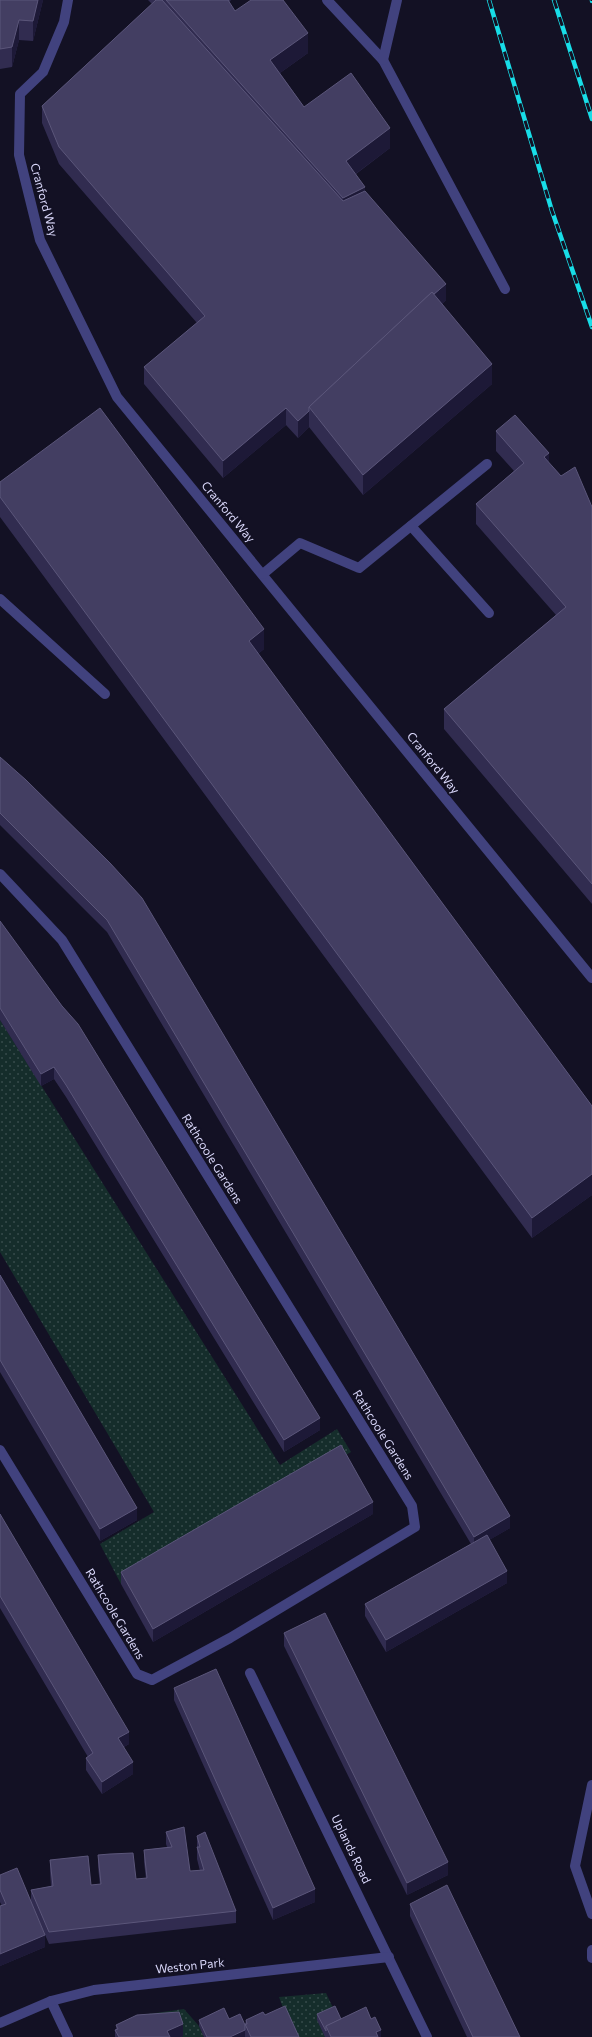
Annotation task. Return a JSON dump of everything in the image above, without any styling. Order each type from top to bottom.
[{"type":"street","name":"Cranford Way","points":[[68,0],[64,22],[43,72],[20,94],[19,155],[40,240],[117,397],[592,978]]},
{"type":"street","points":[[327,0],[383,60],[505,289]]},
{"type":"street","points":[[383,60],[397,0]]},
{"type":"street","points":[[263,574],[300,543],[359,568],[488,464]]},
{"type":"street","points":[[411,526],[489,613]]},
{"type":"street","points":[[0,599],[105,694]]},
{"type":"street","name":"Rathcoole Gardens","points":[[0,874],[62,940],[412,1506],[415,1527],[230,1638],[152,1680],[136,1674],[0,1450]]},
{"type":"street","name":"Uplands Road","points":[[250,1673],[427,2037]]},
{"type":"street","points":[[592,1785],[575,1866],[592,1914]]},
{"type":"street","points":[[592,1950],[592,1958]]},
{"type":"street","name":"Weston Park","points":[[0,2024],[51,2001],[94,1990],[389,1957]]},
{"type":"street","points":[[51,2001],[68,2037]]},
{"type":"green space","points":[[0,1020],[280,1465],[337,1429],[351,1452],[121,1584],[100,1544],[154,1512],[0,1252]]},
{"type":"green space","points":[[326,1993],[335,2012],[325,2037],[294,2037],[279,1997]]},
{"type":"green space","points":[[184,2009],[199,2026],[204,2037],[180,2037],[183,2036],[137,2027],[134,2016]]},
{"type":"building","points":[[0,0],[38,0],[33,21],[19,20],[12,47],[0,49]]},
{"type":"building","points":[[156,0],[162,0],[343,201],[365,191],[446,284],[434,294],[432,292],[309,407],[309,411],[298,421],[286,408],[223,461],[144,367],[205,316],[59,147],[42,106]]},
{"type":"building","points":[[166,0],[228,0],[235,11],[251,0],[283,0],[308,33],[270,60],[304,107],[351,73],[390,128],[346,161],[365,187],[343,198]]},
{"type":"building","points":[[432,292],[492,364],[363,475],[309,407]]},
{"type":"building","points":[[100,408],[264,629],[249,641],[592,1106],[592,1174],[532,1218],[0,497],[0,482]]},
{"type":"building","points":[[515,415],[549,453],[544,457],[561,476],[575,467],[592,507],[592,884],[444,709],[566,607],[476,504],[524,463],[496,431]]},
{"type":"building","points":[[0,757],[26,780],[110,863],[142,898],[510,1516],[474,1537],[107,920],[0,813]]},
{"type":"building","points":[[0,921],[62,1006],[78,1024],[320,1418],[284,1440],[66,1085],[54,1067],[41,1074],[0,1008]]},
{"type":"building","points":[[0,1275],[137,1508],[100,1529],[0,1360]]},
{"type":"building","points":[[341,1445],[373,1502],[153,1629],[121,1572]]},
{"type":"building","points":[[0,1514],[129,1732],[118,1738],[133,1762],[102,1782],[86,1758],[93,1753],[0,1596]]},
{"type":"building","points":[[487,1535],[507,1571],[386,1640],[365,1604]]},
{"type":"building","points":[[325,1613],[448,1862],[407,1883],[284,1633]]},
{"type":"building","points":[[216,1669],[315,1889],[273,1908],[174,1688]]},
{"type":"building","points":[[184,1827],[190,1871],[204,1870],[197,1847],[200,1847],[197,1836],[205,1832],[236,1911],[49,1932],[31,1890],[53,1886],[50,1860],[88,1856],[91,1885],[101,1884],[98,1855],[133,1853],[136,1879],[147,1878],[144,1850],[172,1847],[166,1832]]},
{"type":"building","points":[[17,1868],[45,1935],[0,1954],[0,1906],[6,1904],[0,1890],[0,1875]]},
{"type":"building","points":[[447,1885],[520,2037],[473,2037],[410,1904]]},
{"type":"building","points":[[285,2006],[299,2037],[251,2037],[245,2024],[247,2024],[246,2020],[263,2012],[265,2015]]},
{"type":"building","points":[[335,2006],[341,2019],[326,2026],[326,2031],[317,2014]]},
{"type":"building","points":[[366,2007],[371,2019],[375,2017],[381,2030],[376,2032],[378,2037],[331,2037],[326,2026]]},
{"type":"building","points":[[224,2008],[229,2019],[240,2014],[245,2025],[245,2030],[230,2037],[207,2037],[199,2020]]},
{"type":"building","points":[[179,2012],[183,2024],[167,2031],[170,2037],[119,2037],[115,2030],[118,2029],[116,2025],[137,2015]]},
{"type":"railway","points":[[489,0],[552,211],[592,327]]},
{"type":"railway","points":[[554,0],[592,119]]}]
